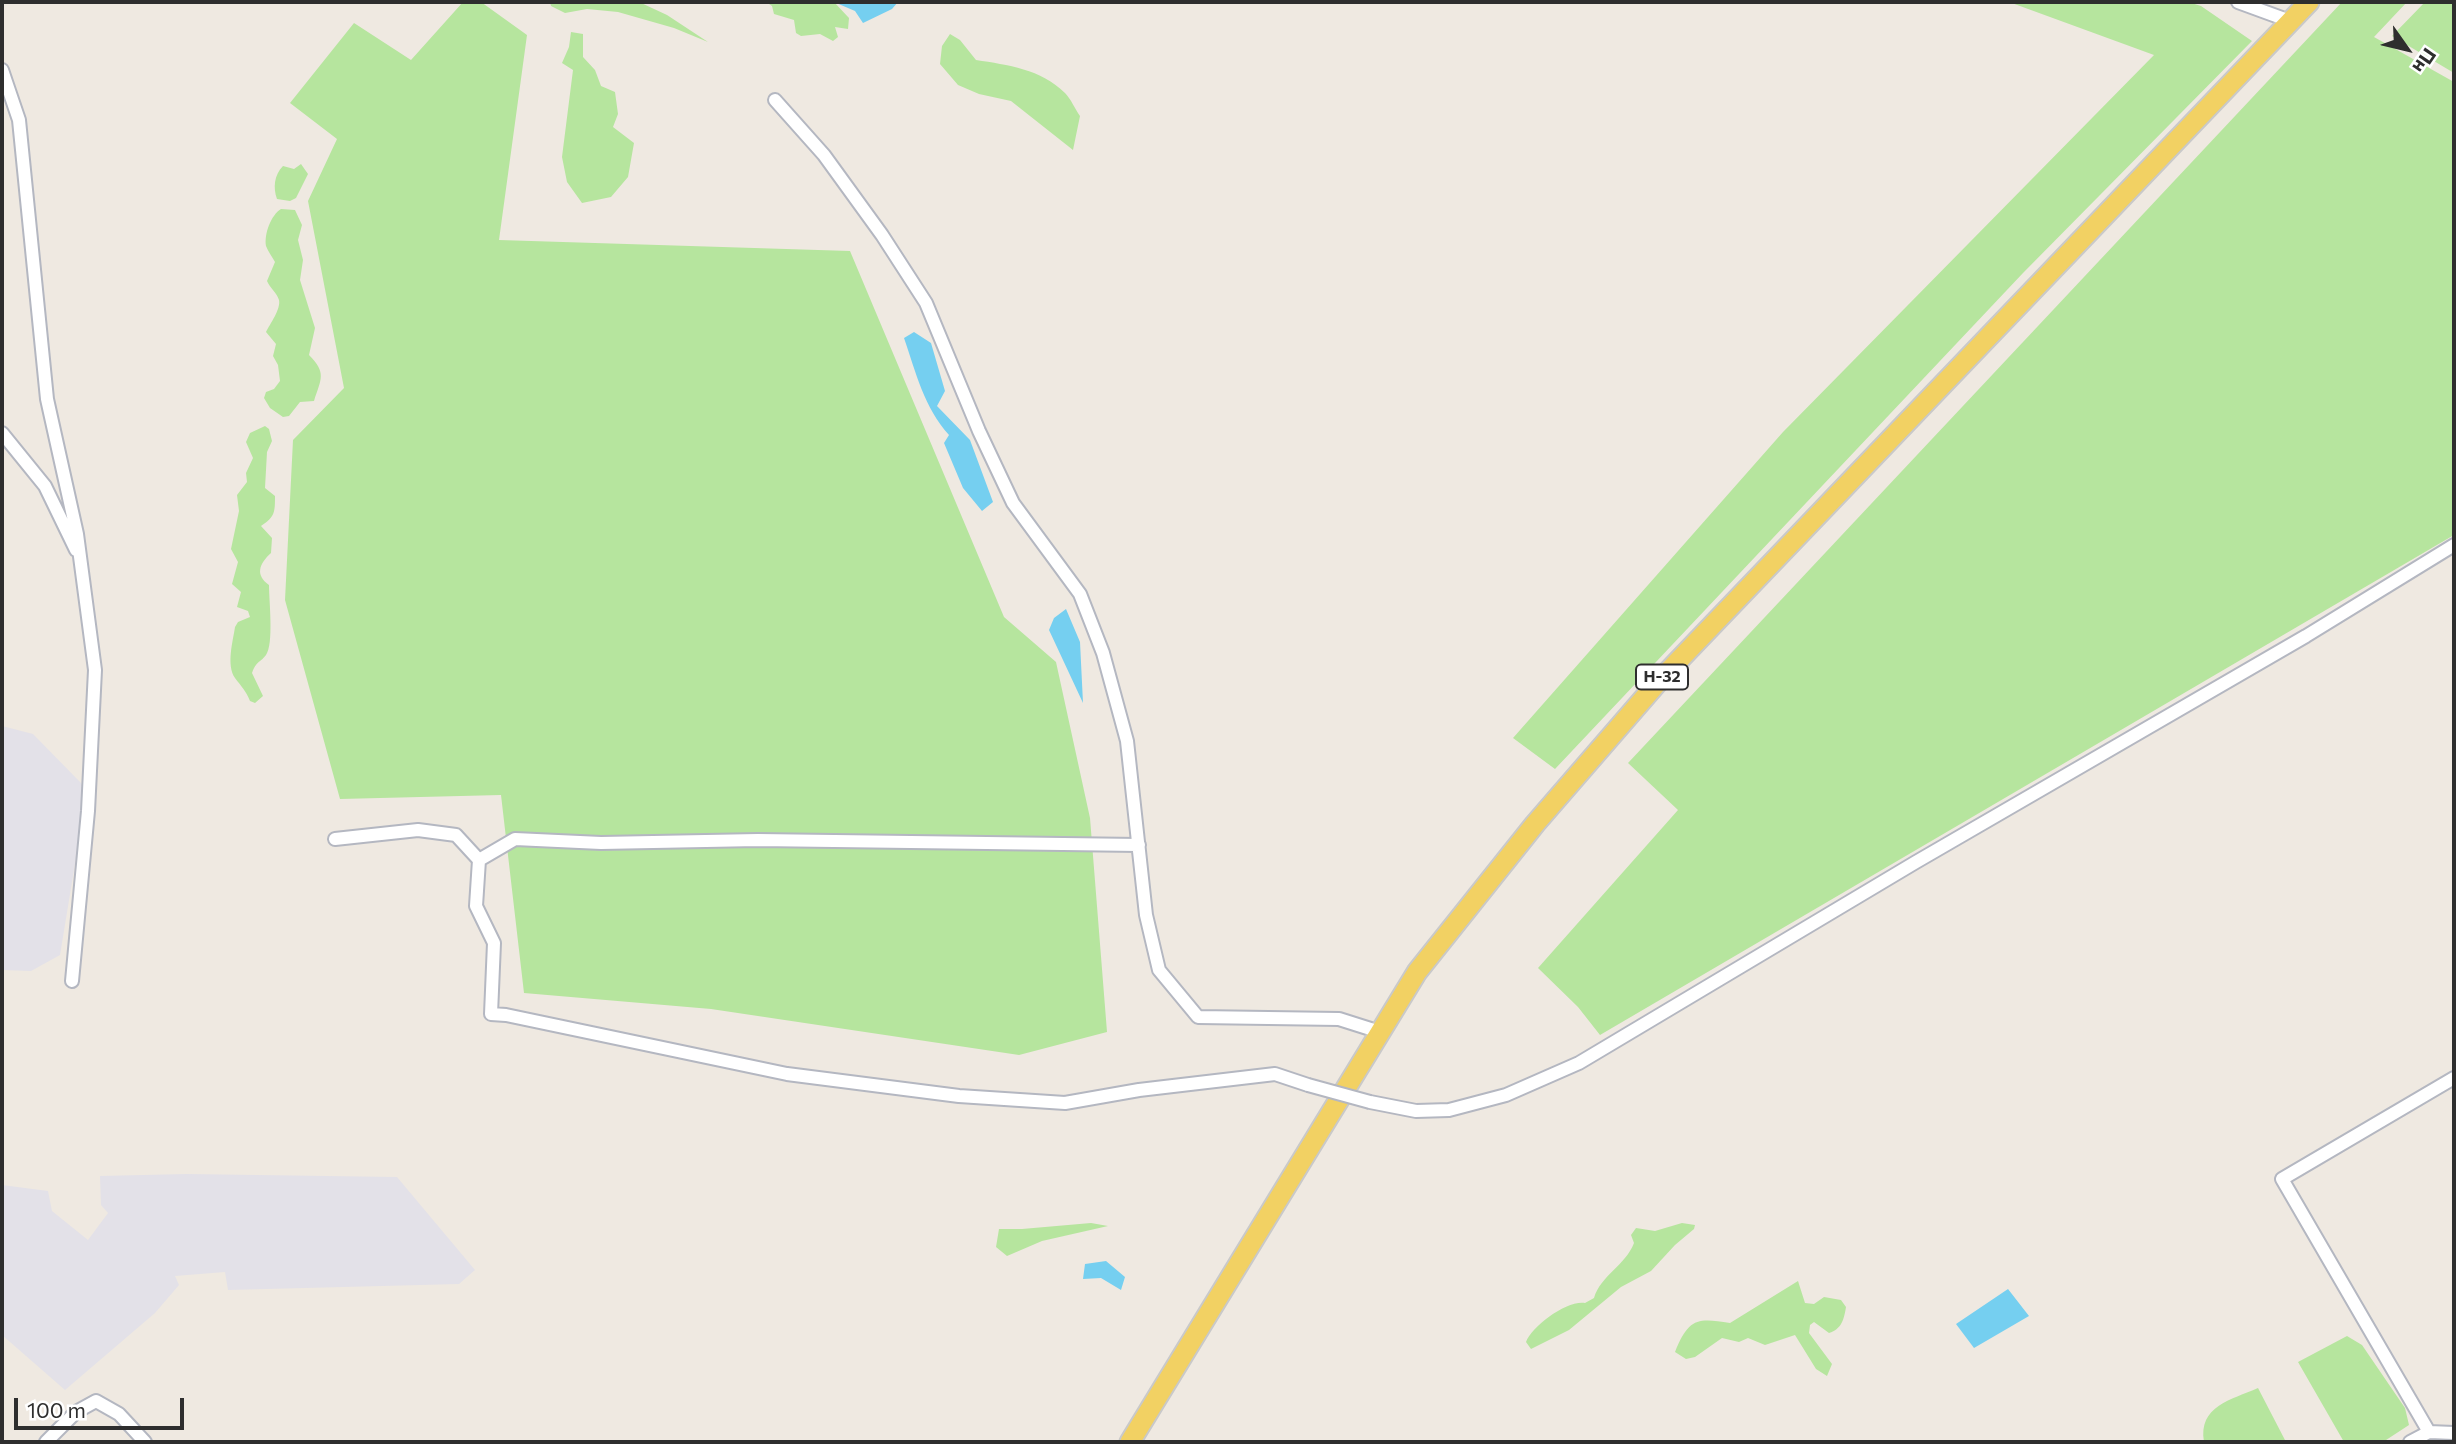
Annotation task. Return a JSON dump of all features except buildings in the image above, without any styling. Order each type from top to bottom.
[{"type":"main road","name":"Н-32","points":[[1130,1442],[1426,961],[1535,824],[1658,682],[2309,2]]},
{"type":"street","points":[[2238,2],[2290,21]]},
{"type":"street","points":[[2,70],[19,120],[47,399],[77,534],[95,670],[88,811],[72,981]]},
{"type":"street","points":[[775,100],[824,155],[882,235],[926,303],[979,431],[1013,503],[1080,594],[1102,653],[1127,741],[1146,915],[1159,970],[1198,1017],[1339,1019],[1380,1032]]},
{"type":"street","points":[[2,433],[45,486],[80,560]]},
{"type":"street","points":[[335,839],[418,830],[456,835],[479,860],[476,906],[494,943],[491,1014],[787,1074],[959,1096],[1065,1103],[1139,1090],[1275,1074],[1370,1102],[1416,1111],[1449,1110],[1506,1095],[1579,1063],[1916,862],[2306,636],[2454,545]]},
{"type":"street","points":[[479,860],[515,839],[601,843],[758,841],[1139,845]]},
{"type":"street","points":[[2429,1432],[2282,1179],[2454,1079]]},
{"type":"street","points":[[46,1442],[76,1412],[96,1401],[119,1414],[145,1442]]},
{"type":"street","points":[[2410,1442],[2429,1432],[2454,1433]]},
{"type":"shaded area","points":[[2,726],[33,734],[81,783],[84,809],[60,955],[31,971],[2,970]]},
{"type":"shaded area","points":[[187,1174],[397,1177],[475,1270],[459,1284],[228,1290],[225,1272],[175,1276],[179,1285],[155,1313],[65,1390],[2,1335],[2,1185],[48,1191],[52,1211],[88,1240],[108,1213],[101,1205],[100,1176]]},
{"type":"green space","points":[[463,2],[481,2],[527,35],[499,240],[850,251],[1004,617],[1056,662],[1090,818],[1107,1032],[1019,1055],[711,1009],[524,993],[501,795],[340,799],[285,600],[293,440],[344,388],[308,201],[337,139],[290,103],[354,23],[411,60]]},
{"type":"green space","points":[[550,2],[639,2],[667,15],[708,42],[674,28],[618,12],[587,9],[565,13],[551,6]]},
{"type":"green space","points":[[766,2],[834,2],[849,18],[848,29],[835,27],[838,37],[833,41],[820,34],[801,36],[796,33],[794,20],[774,14],[772,6]]},
{"type":"green space","points":[[2009,2],[2188,2],[2201,6],[2252,41],[2023,273],[1555,769],[1513,738],[1783,432],[2154,55]]},
{"type":"green space","points":[[2342,2],[2407,2],[2374,37],[2454,82],[2454,535],[1600,1035],[1578,1007],[1538,968],[1678,810],[1628,763]]},
{"type":"green space","points":[[2425,2],[2454,2],[2454,73],[2392,36]]},
{"type":"green space","points":[[571,32],[583,34],[583,57],[595,70],[601,86],[615,92],[618,114],[613,127],[634,143],[628,177],[611,197],[582,203],[567,182],[562,157],[573,70],[562,63],[569,47]]},
{"type":"green space","points":[[950,34],[960,40],[976,60],[1035,73],[1065,93],[1080,116],[1073,150],[1011,101],[979,94],[958,85],[940,64],[942,46]]},
{"type":"green space","points":[[301,164],[308,174],[296,198],[290,201],[277,199],[275,182],[280,170],[283,166],[294,169]]},
{"type":"green space","points":[[281,209],[295,210],[302,225],[298,240],[303,260],[300,280],[315,328],[309,355],[321,376],[314,401],[300,402],[289,416],[283,417],[270,408],[264,398],[266,392],[274,389],[280,381],[278,365],[273,356],[276,344],[266,332],[279,304],[278,297],[267,281],[275,262],[266,241],[271,220]]},
{"type":"green space","points":[[265,426],[269,429],[272,441],[267,452],[265,488],[275,496],[275,502],[272,517],[261,526],[272,538],[271,553],[260,569],[262,577],[269,585],[270,632],[266,655],[252,673],[263,696],[255,703],[250,701],[231,667],[235,627],[238,622],[250,617],[248,611],[237,607],[241,592],[232,584],[238,562],[231,549],[239,511],[237,495],[247,482],[246,473],[253,458],[246,442],[250,433]]},
{"type":"green space","points":[[1091,1223],[1108,1226],[1042,1241],[1007,1256],[996,1247],[999,1229]]},
{"type":"green space","points":[[1682,1223],[1695,1225],[1694,1229],[1651,1271],[1621,1287],[1569,1330],[1531,1349],[1526,1342],[1535,1329],[1551,1315],[1594,1298],[1602,1283],[1630,1251],[1634,1243],[1631,1235],[1636,1228],[1655,1231]]},
{"type":"green space","points":[[1798,1281],[1805,1303],[1814,1304],[1824,1297],[1841,1300],[1846,1307],[1842,1323],[1829,1333],[1814,1322],[1810,1325],[1809,1333],[1832,1364],[1827,1376],[1816,1369],[1795,1335],[1765,1345],[1748,1338],[1739,1342],[1722,1338],[1695,1357],[1686,1359],[1675,1352],[1685,1332],[1695,1323],[1730,1323]]},
{"type":"green space","points":[[2347,1336],[2362,1345],[2405,1408],[2409,1425],[2383,1442],[2344,1442],[2298,1362]]},
{"type":"green space","points":[[2258,1388],[2286,1442],[2204,1442],[2203,1430],[2211,1412],[2227,1401]]},
{"type":"water","points":[[834,2],[898,2],[892,9],[863,23],[855,11]]},
{"type":"water","points":[[914,332],[931,343],[945,391],[937,406],[970,440],[993,502],[982,511],[963,488],[944,443],[949,435],[933,413],[922,389],[904,338]]},
{"type":"water","points":[[1066,609],[1080,642],[1083,703],[1049,630],[1054,618]]},
{"type":"water","points":[[1106,1261],[1125,1277],[1121,1290],[1101,1278],[1083,1279],[1085,1264]]},
{"type":"water","points":[[2008,1289],[2029,1316],[1974,1348],[1956,1324]]}]
